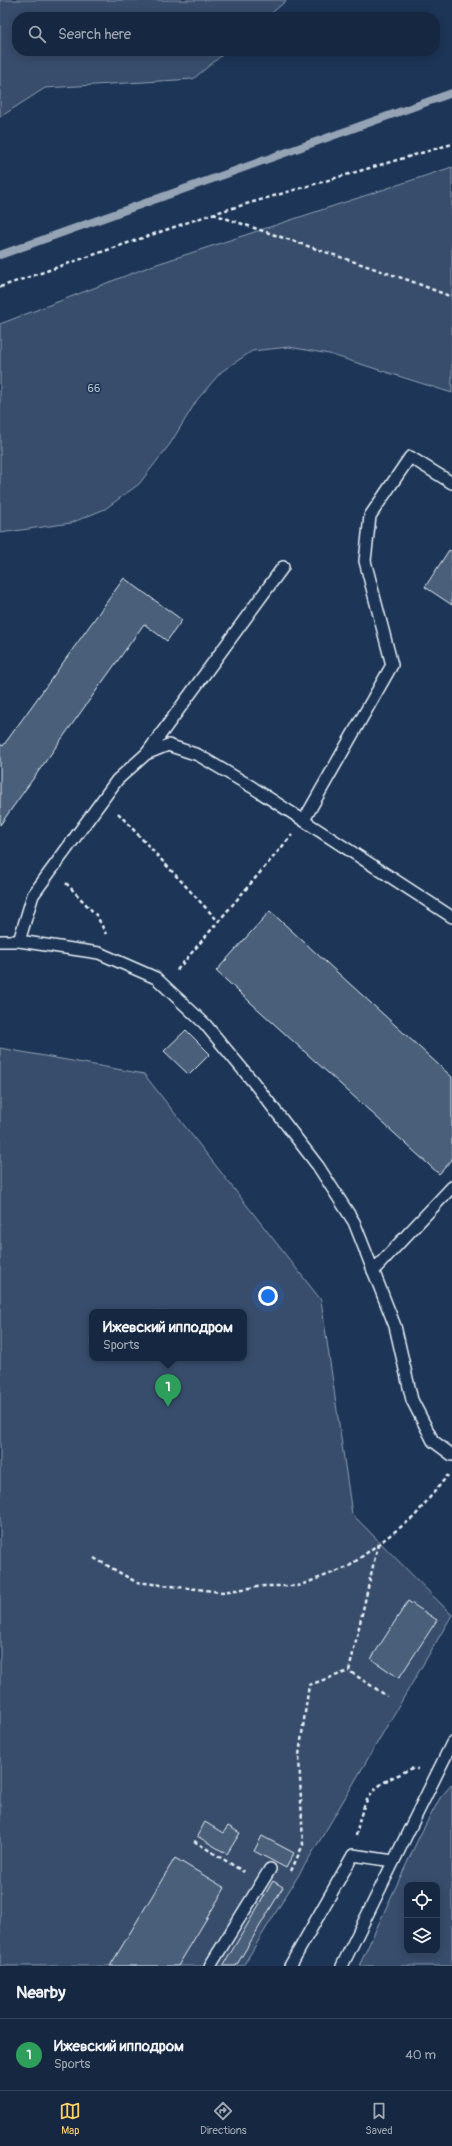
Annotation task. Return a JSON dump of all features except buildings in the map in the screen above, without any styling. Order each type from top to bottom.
[{"type":"lane","points":[[304,820],[392,665],[365,561],[370,516],[410,457],[452,483]]},
{"type":"lane","points":[[19,941],[33,895],[117,780],[146,754],[283,567]]},
{"type":"lane","points":[[146,754],[168,745],[198,755],[304,820],[451,914]]},
{"type":"lane","points":[[0,941],[19,941],[99,953],[156,978],[205,1024],[254,1083],[318,1166],[354,1222],[395,1326],[412,1400],[433,1441],[452,1455]]},
{"type":"lane","points":[[374,1271],[452,1187]]},
{"type":"lane","points":[[342,1966],[435,1774],[452,1743]]},
{"type":"lane","points":[[290,1966],[352,1855],[393,1861]]},
{"type":"lane","points":[[210,1966],[270,1869]]},
{"type":"path","points":[[0,286],[212,214],[452,144]]},
{"type":"path","points":[[212,214],[408,280],[452,297]]},
{"type":"path","points":[[104,798],[218,921]]},
{"type":"path","points":[[164,986],[304,820]]},
{"type":"path","points":[[52,869],[97,916],[119,962]]},
{"type":"path","points":[[94,1558],[136,1582],[222,1592],[264,1586],[298,1586],[348,1567],[414,1517],[452,1469]]},
{"type":"path","points":[[349,1671],[378,1544]]},
{"type":"path","points":[[349,1671],[387,1696]]},
{"type":"path","points":[[270,1869],[287,1878],[303,1845],[299,1755],[309,1685],[349,1671]]},
{"type":"path","points":[[352,1855],[361,1813],[373,1790],[393,1777],[413,1768],[435,1774]]},
{"type":"path","points":[[194,1841],[262,1882]]},
{"type":"green space","points":[[0,0],[287,0],[273,12],[12,12],[12,56],[221,56],[193,79],[45,88],[0,117]]},
{"type":"green space","name":"66","points":[[452,167],[452,393],[329,354],[289,347],[252,351],[221,372],[197,400],[170,444],[139,484],[105,509],[71,523],[0,533],[0,324],[151,266]]},
{"type":"green space","points":[[0,1048],[144,1074],[321,1300],[352,1514],[452,1615],[325,1832],[243,1966],[0,1966]]},
{"type":"green space","points":[[452,1784],[452,1966],[359,1966],[420,1835],[440,1798]]},
{"type":"waterway","points":[[0,255],[452,93]]},
{"type":"place","name":"Ижевский ипподром","points":[[168,1407]]}]
